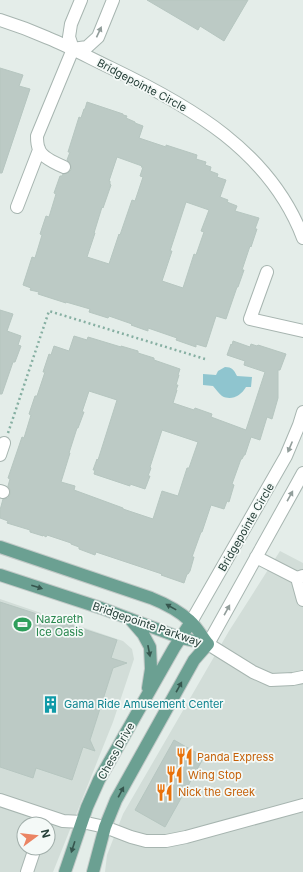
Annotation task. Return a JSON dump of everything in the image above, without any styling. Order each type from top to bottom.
[{"type":"main road","name":"Bridgepointe Parkway","points":[[0,548],[151,598],[175,609],[191,622],[208,644]]},
{"type":"main road","name":"Bridgepointe Parkway","points":[[0,575],[129,618],[181,638],[208,644]]},
{"type":"main road","points":[[129,618],[143,634],[150,647],[151,669],[146,698]]},
{"type":"main road","name":"Bridgepointe Circle","points":[[181,638],[191,622]]},
{"type":"main road","name":"Chess Drive","points":[[65,872],[87,807],[99,780],[181,638]]},
{"type":"main road","points":[[93,872],[110,815],[124,786],[194,660],[208,644]]},
{"type":"street","points":[[17,207],[39,150],[37,136],[73,49],[69,37],[71,24],[81,0]]},
{"type":"street","points":[[73,49],[87,47],[98,37],[113,0]]},
{"type":"street","name":"Bridgepointe Circle","points":[[0,20],[48,37],[165,95],[227,136],[256,162],[278,190],[293,215],[303,238]]},
{"type":"street","points":[[39,150],[45,157],[64,167]]},
{"type":"street","points":[[267,272],[250,319],[303,331]]},
{"type":"street","name":"Bridgepointe Circle","points":[[191,622],[286,456],[300,425],[303,412]]},
{"type":"street","points":[[0,455],[4,442]]},
{"type":"street","name":"Bridgepointe Circle","points":[[208,644],[303,473]]},
{"type":"street","points":[[256,557],[300,577],[303,600]]},
{"type":"street","points":[[208,644],[253,672],[271,680],[303,677]]},
{"type":"street","points":[[0,800],[35,816]]},
{"type":"street","points":[[56,821],[82,822],[106,827],[146,841],[166,841],[186,837],[303,805]]},
{"type":"street","points":[[27,872],[32,856]]},
{"type":"path","points":[[4,442],[49,311],[204,359]]},
{"type":"shaded area","points":[[280,551],[303,563],[303,872],[105,872],[107,855],[123,814],[229,631]]},
{"type":"shaded area","name":"Gama Ride Amusement Center","points":[[0,599],[123,641],[132,649],[134,659],[113,722],[53,872],[0,872]]},
{"type":"water","points":[[225,367],[232,369],[237,376],[252,377],[251,387],[246,387],[236,397],[229,398],[219,394],[213,386],[203,385],[203,374],[216,375],[218,371]]},
{"type":"building","points":[[147,0],[248,0],[224,41],[200,26],[198,30]]},
{"type":"building","points":[[0,68],[23,75],[19,86],[30,89],[2,173],[0,173]]},
{"type":"building","points":[[87,102],[123,114],[127,116],[126,118],[143,126],[139,138],[197,155],[196,159],[206,162],[205,165],[211,167],[210,171],[218,174],[217,177],[226,180],[220,197],[237,206],[235,211],[259,218],[255,229],[257,229],[242,270],[244,270],[226,319],[216,316],[206,347],[196,344],[196,347],[176,340],[177,338],[148,328],[148,331],[109,316],[108,318],[89,312],[90,309],[38,294],[39,292],[30,290],[31,288],[23,285],[32,257],[35,258],[42,235],[40,234],[46,216],[49,217],[56,194],[54,193],[60,176],[71,170],[70,163],[67,160],[70,152],[68,152],[79,117],[81,118]],"holes":[[[117,157],[142,166],[140,176],[143,177],[135,201],[132,200],[109,264],[87,257],[102,207],[103,208],[111,185],[109,181]],[[186,202],[209,210],[201,231],[204,232],[196,255],[194,254],[183,288],[162,281]]]},
{"type":"building","points":[[0,310],[13,314],[7,331],[21,336],[18,345],[21,346],[15,362],[13,362],[2,394],[0,394]]},
{"type":"building","points":[[74,336],[87,340],[88,337],[138,351],[138,353],[154,358],[154,360],[180,369],[176,385],[178,385],[177,390],[173,403],[212,414],[211,417],[246,430],[265,372],[244,365],[245,361],[227,355],[231,344],[232,345],[233,341],[250,347],[251,344],[258,345],[286,354],[280,370],[278,370],[278,398],[272,419],[267,417],[260,440],[251,437],[232,484],[234,485],[229,502],[227,501],[224,509],[211,505],[192,557],[194,557],[190,571],[187,574],[184,583],[96,552],[95,555],[79,549],[79,547],[71,543],[47,535],[46,537],[30,532],[30,530],[7,523],[8,521],[0,518],[0,510],[3,499],[8,498],[10,494],[8,486],[10,479],[8,478],[22,437],[24,438],[31,415],[29,414],[45,372],[43,372],[49,354],[51,355],[54,346],[69,351]],"holes":[[[89,391],[117,400],[98,460],[97,459],[93,470],[95,470],[94,474],[130,486],[130,484],[145,489],[150,476],[148,476],[150,467],[162,430],[198,442],[189,468],[187,468],[178,496],[162,491],[153,519],[74,490],[75,486],[61,482],[77,428],[84,412],[82,412]]]},
{"type":"building","name":"Gama Ride Amusement Center","points":[[0,602],[117,640],[111,658],[127,663],[113,668],[90,740],[95,751],[83,747],[72,780],[36,768],[33,778],[0,767]]},
{"type":"building","points":[[174,740],[204,757],[165,827],[135,810]]},
{"type":"place","name":"Nazareth Ice Oasis","points":[[23,625]]},
{"type":"place","name":"Gama Ride Amusement Center","points":[[51,704]]},
{"type":"place","name":"Panda Express","points":[[184,757]]},
{"type":"place","name":"Wing Stop","points":[[175,775]]},
{"type":"place","name":"Nick the Greek","points":[[165,792]]}]
